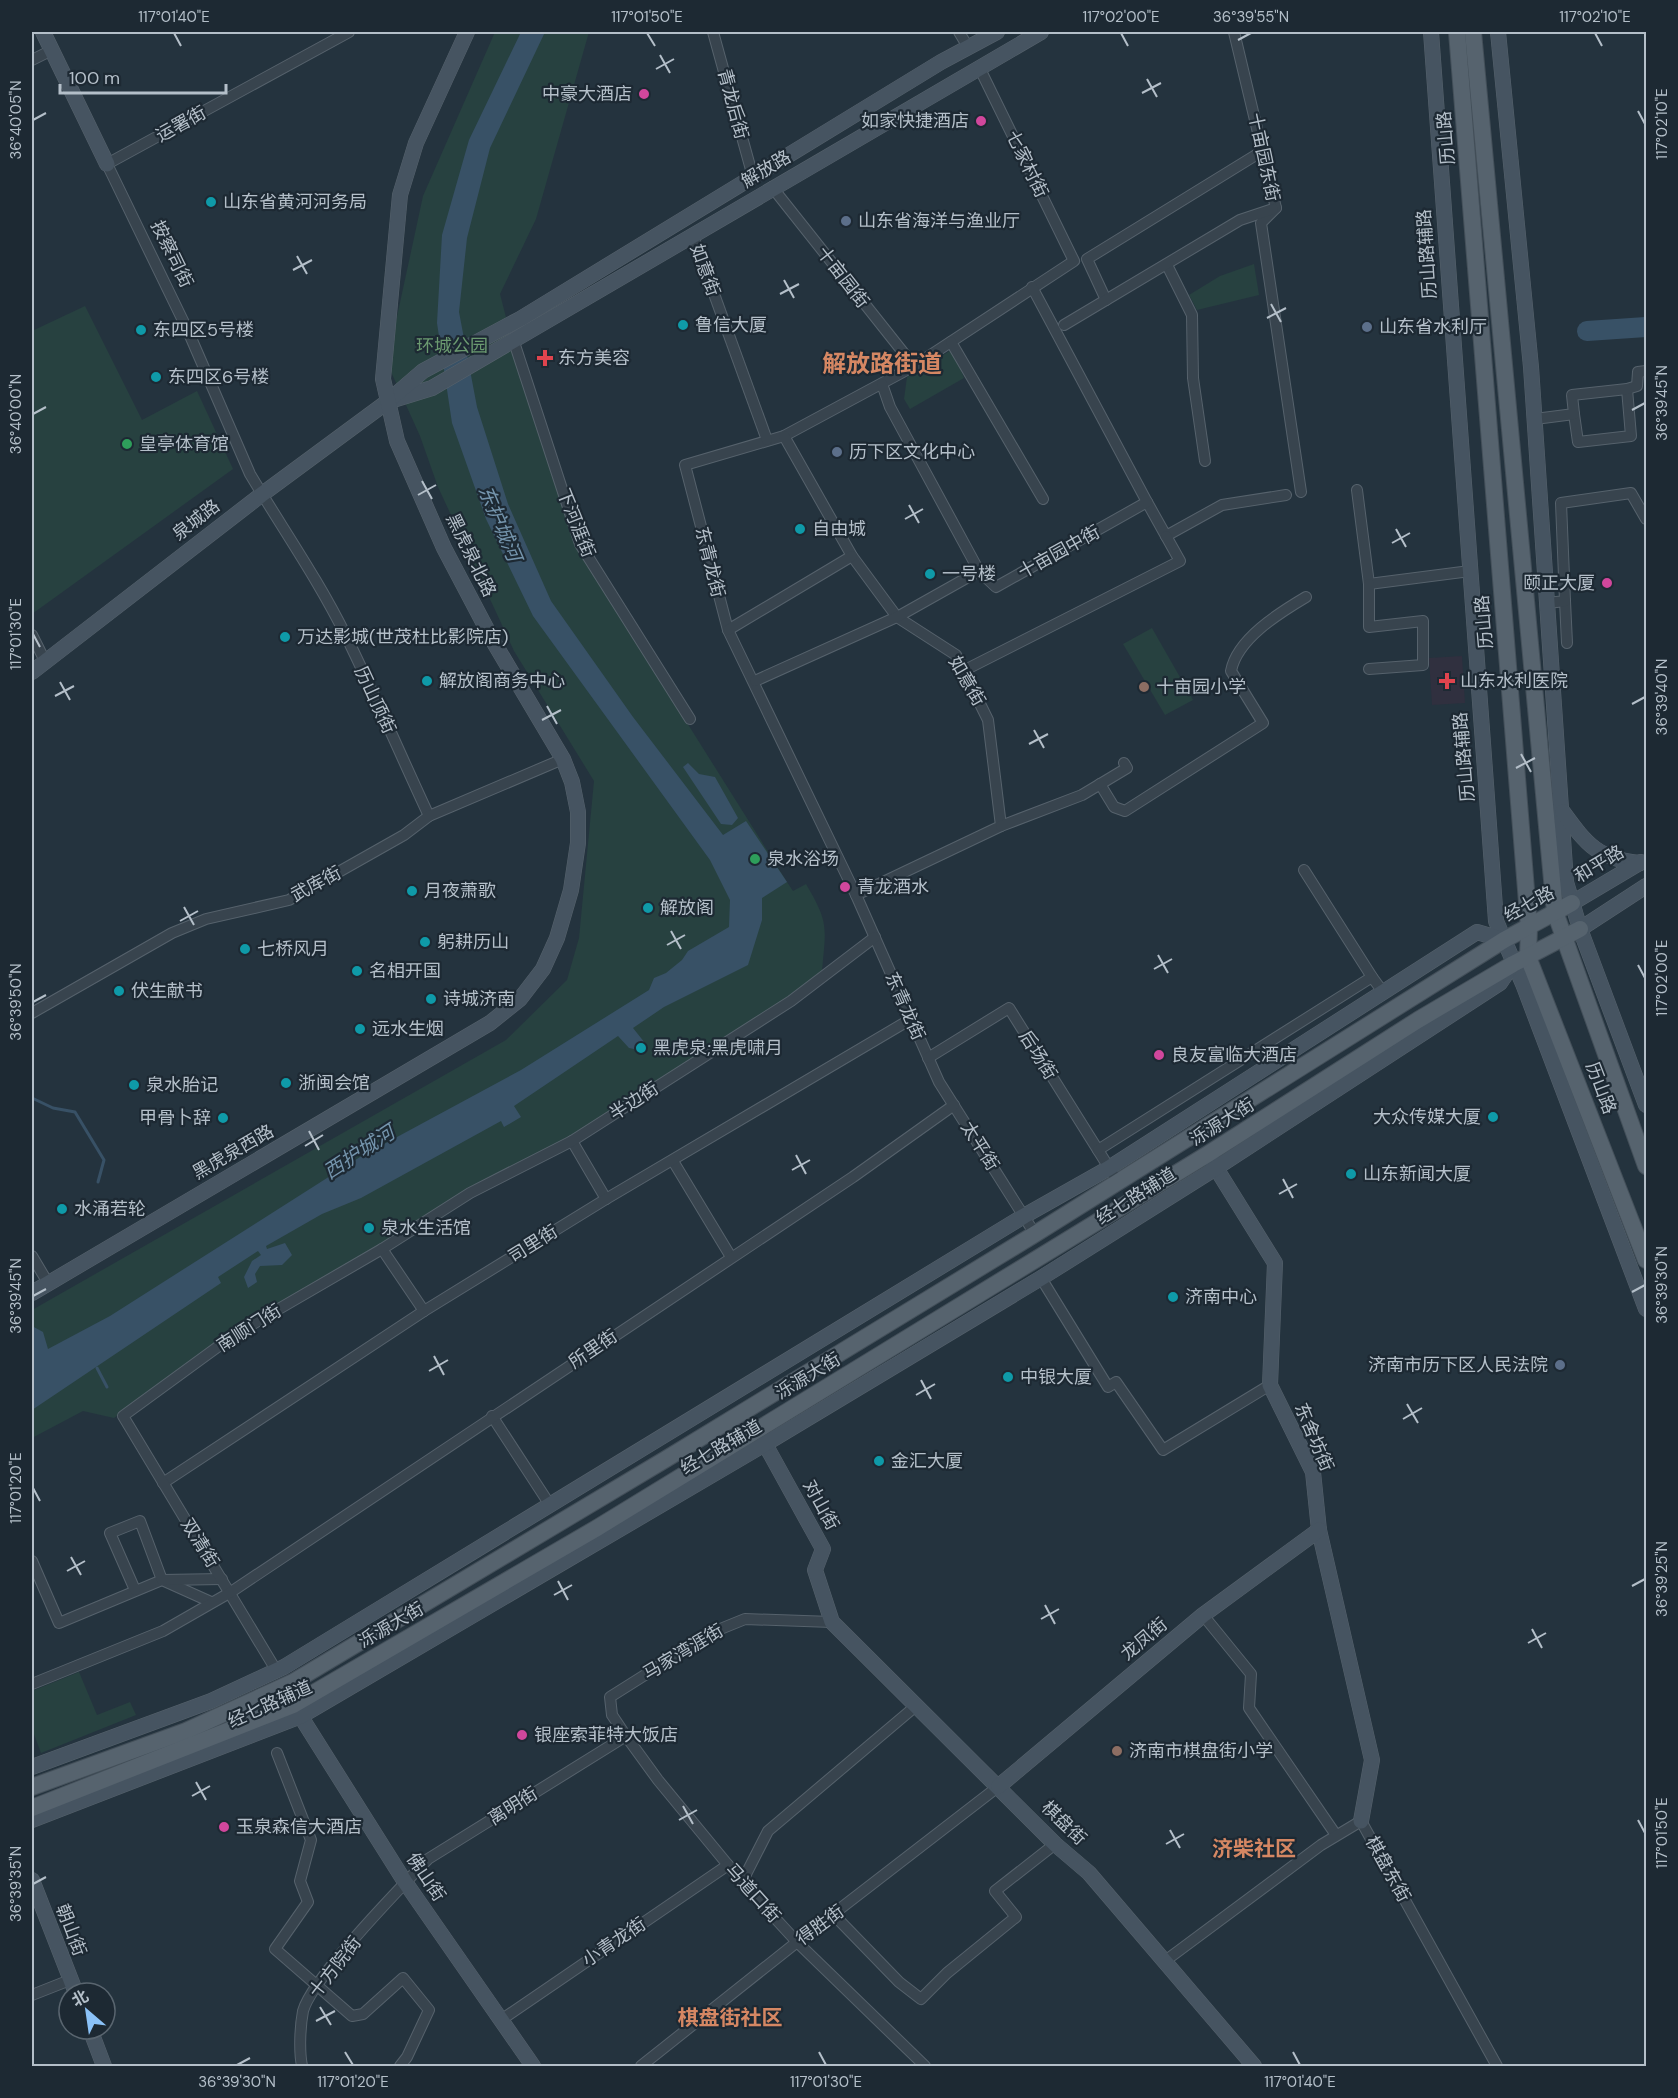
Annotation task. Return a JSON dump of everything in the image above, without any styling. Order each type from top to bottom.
[{"type":"main road","name":"历山路","points":[[1457,32],[1529,927],[1521,961],[1647,1260]]},
{"type":"main road","name":"历山路","points":[[1473,32],[1555,912],[1647,1166]]},
{"type":"main road","name":"经七路","points":[[1504,940],[1572,903]]},
{"type":"main road","name":"泺源大街","points":[[32,1808],[297,1710],[1212,1161],[1418,1020],[1580,929]]},
{"type":"main road","name":"泺源大街","points":[[32,1787],[186,1731],[293,1682],[666,1459],[1035,1234],[1504,940]]},
{"type":"street","name":"按察司街","points":[[43,32],[188,331],[215,398],[261,495]]},
{"type":"street","name":"运署街","points":[[107,164],[349,32]]},
{"type":"street","name":"黑虎泉北路","points":[[454,1046],[490,1023],[520,999],[543,969],[557,938],[571,890],[578,843],[578,812],[572,782],[563,759],[493,641],[444,548],[397,441],[383,379],[400,195],[416,143],[467,32]]},
{"type":"street","name":"青龙后街","points":[[713,32],[753,177]]},
{"type":"street","points":[[960,32],[968,47]]},
{"type":"street","name":"解放路","points":[[387,402],[423,371],[520,318],[968,47],[997,32]]},
{"type":"street","name":"解放路","points":[[387,402],[432,388],[514,342],[772,187],[1041,32]]},
{"type":"street","name":"十亩园东街","points":[[1234,32],[1276,208],[1261,223],[1301,492]]},
{"type":"street","name":"历山路辅路","points":[[1431,32],[1496,921],[1504,940],[1521,961],[1527,995],[1647,1309]]},
{"type":"street","points":[[1498,32],[1534,419],[1563,812],[1566,882],[1580,929],[1647,1105]]},
{"type":"street","points":[[32,60],[52,50]]},
{"type":"street","name":"七家村街","points":[[979,67],[1074,261]]},
{"type":"street","points":[[1106,300],[1088,259],[1264,150]]},
{"type":"street","name":"十亩园街","points":[[772,187],[914,366]]},
{"type":"street","points":[[1064,326],[1240,220],[1276,208]]},
{"type":"street","name":"如意街","points":[[693,236],[767,440]]},
{"type":"street","name":"东青龙街","points":[[928,1058],[755,681],[728,630],[685,465],[784,436],[914,366],[1074,261]]},
{"type":"street","points":[[1167,265],[1192,315],[1192,378],[1205,461]]},
{"type":"street","points":[[963,670],[1180,561],[1032,287]]},
{"type":"street","name":"下河涯街","points":[[514,342],[580,544],[690,719]]},
{"type":"street","points":[[951,342],[1043,499]]},
{"type":"street","points":[[1627,390],[1631,436],[1578,442],[1572,395],[1627,390],[1638,386],[1638,372],[1647,372]]},
{"type":"street","points":[[755,681],[897,617],[979,571],[890,407],[882,384]]},
{"type":"street","name":"泉城路","points":[[32,672],[261,495],[387,402]]},
{"type":"street","points":[[1534,419],[1574,414]]},
{"type":"street","name":"如意街","points":[[784,436],[852,556],[897,617],[956,655],[988,720],[1001,826]]},
{"type":"street","points":[[1357,490],[1369,584],[1370,627],[1423,621],[1423,665],[1369,669]]},
{"type":"street","points":[[1568,643],[1561,503],[1631,493],[1647,519]]},
{"type":"street","name":"历山顶街","points":[[261,495],[303,555],[346,637],[429,816]]},
{"type":"street","points":[[1166,536],[1222,505],[1286,495]]},
{"type":"street","name":"十亩园中街","points":[[979,571],[996,587],[1147,502]]},
{"type":"street","points":[[728,630],[852,556]]},
{"type":"street","points":[[1369,584],[1470,572]]},
{"type":"street","points":[[1100,784],[1114,807],[1125,810],[1263,723],[1231,671],[1233,659],[1269,619],[1306,597]]},
{"type":"street","points":[[1548,603],[1565,601]]},
{"type":"street","points":[[32,635],[45,661]]},
{"type":"street","name":"武库街","points":[[32,1013],[172,933],[206,919],[289,900],[404,835],[429,816],[563,759]]},
{"type":"street","points":[[855,895],[1001,826],[1082,795],[1127,768],[1124,763]]},
{"type":"street","points":[[1563,812],[1582,838],[1601,855],[1617,861],[1643,861]]},
{"type":"street","name":"和平路","points":[[1572,903],[1643,861]]},
{"type":"street","points":[[1304,870],[1383,992]]},
{"type":"street","points":[[1580,929],[1647,886]]},
{"type":"street","name":"经七路辅道","points":[[32,1767],[211,1701],[276,1670],[1024,1216],[1109,1168],[1477,932],[1504,940]]},
{"type":"street","name":"半边街","points":[[382,1249],[470,1193],[572,1141],[791,1001],[874,937]]},
{"type":"street","points":[[1098,1150],[1372,977]]},
{"type":"street","name":"后场街","points":[[928,1058],[1009,1008],[1119,1182]]},
{"type":"street","name":"司里街","points":[[163,1483],[424,1311],[606,1199],[911,1019]]},
{"type":"street","name":"黑虎泉西路","points":[[32,1293],[454,1046]]},
{"type":"street","name":"太平街","points":[[928,1058],[939,1082],[1035,1234]]},
{"type":"street","name":"所里街","points":[[32,1684],[163,1631],[231,1592],[492,1416],[853,1178],[954,1105]]},
{"type":"street","points":[[572,1141],[606,1199]]},
{"type":"street","points":[[673,1161],[731,1257]]},
{"type":"street","name":"经七路辅道","points":[[32,1820],[297,1710],[765,1444],[1041,1278],[1212,1161]]},
{"type":"street","name":"东舍坊街","points":[[1212,1161],[1275,1263],[1270,1385],[1313,1472],[1319,1530],[1372,1760],[1361,1821]]},
{"type":"street","points":[[382,1249],[424,1311]]},
{"type":"street","name":"南顺门街","points":[[123,1416],[234,1335],[382,1249]]},
{"type":"street","points":[[32,1256],[48,1283]]},
{"type":"street","points":[[1041,1278],[1108,1387],[1116,1382],[1163,1450],[1270,1385]]},
{"type":"street","name":"双清街","points":[[123,1416],[276,1670]]},
{"type":"street","points":[[492,1416],[550,1505]]},
{"type":"street","name":"对山街","points":[[765,1444],[823,1549],[815,1570],[832,1622]]},
{"type":"street","points":[[135,1590],[110,1533],[140,1521],[162,1580],[211,1602]]},
{"type":"street","name":"龙凤街","points":[[999,1786],[1203,1616],[1319,1530]]},
{"type":"street","points":[[32,1561],[59,1623],[162,1580],[222,1579]]},
{"type":"street","points":[[1203,1616],[1251,1674],[1249,1708],[1336,1835]]},
{"type":"street","name":"马家湾涯街","points":[[610,1697],[713,1632],[745,1619],[832,1622]]},
{"type":"street","name":"棋盘街","points":[[832,1622],[1056,1844],[1089,1873],[1254,2067]]},
{"type":"street","name":"马道口街","points":[[610,1697],[612,1715],[626,1736],[658,1780],[742,1882],[797,1942],[925,2067]]},
{"type":"street","points":[[742,1882],[768,1831],[917,1706]]},
{"type":"street","name":"佛山街","points":[[297,1710],[405,1882],[533,2067]]},
{"type":"street","name":"离明街","points":[[405,1882],[428,1859],[626,1736]]},
{"type":"street","points":[[277,1753],[311,1840],[300,1881],[308,1902],[275,1949],[352,2016],[363,2014],[403,1978],[429,2010],[408,2058],[400,2067]]},
{"type":"street","name":"得胜街","points":[[641,2067],[797,1942],[999,1786]]},
{"type":"street","name":"棋盘东街","points":[[1165,1961],[1336,1835],[1361,1821],[1497,2067]]},
{"type":"street","points":[[834,1915],[898,1982],[921,1999],[947,1973],[1016,1917],[995,1891],[1056,1844]]},
{"type":"street","name":"小青龙街","points":[[501,2020],[728,1865]]},
{"type":"street","name":"朝山街","points":[[32,1880],[71,1981]]},
{"type":"street","name":"十方院街","points":[[302,2067],[303,2011],[316,1985],[405,1882]]},
{"type":"street","points":[[32,1995],[57,1990]]},
{"type":"street","points":[[94,2041],[104,2067]]},
{"type":"shaded area","name":"山东水利医院","points":[[1462,656],[1465,703],[1432,705],[1429,658]]},
{"type":"green space","name":"环城公园","points":[[495,32],[589,32],[536,219],[500,294],[521,376],[576,546],[793,891],[806,884],[819,908],[824,925],[822,971],[773,1011],[642,1094],[233,1331],[114,1418],[83,1411],[32,1438],[32,1310],[506,1040],[567,980],[579,938],[594,781],[514,651],[438,487],[420,436],[387,363],[423,196]]},
{"type":"green space","points":[[1254,264],[1259,295],[1197,310],[1189,295],[1220,276]]},
{"type":"green space","name":"皇亭体育馆","points":[[85,306],[142,420],[197,391],[233,469],[32,614],[32,331]]},
{"type":"green space","points":[[953,349],[964,378],[910,409],[904,399],[907,377]]},
{"type":"green space","points":[[1152,628],[1193,700],[1165,715],[1123,644]]},
{"type":"green space","points":[[79,1672],[97,1715],[130,1702],[136,1715],[41,1753],[32,1729],[32,1691]]},
{"type":"water","name":"东护城河","points":[[521,32],[545,32],[490,148],[467,238],[459,312],[477,407],[508,504],[551,601],[633,717],[723,835],[746,821],[787,882],[762,898],[762,920],[748,965],[664,1007],[633,1028],[645,1043],[639,1050],[629,1048],[618,1036],[514,1106],[521,1117],[504,1127],[501,1121],[361,1198],[322,1214],[266,1246],[267,1249],[285,1243],[292,1255],[282,1265],[260,1266],[255,1274],[257,1282],[248,1288],[244,1277],[252,1261],[261,1255],[258,1251],[218,1277],[221,1283],[32,1410],[32,1326],[43,1332],[48,1349],[110,1316],[360,1157],[521,1070],[649,990],[654,978],[666,973],[682,960],[688,951],[729,927],[730,900],[710,860],[533,616],[486,519],[452,423],[437,323],[442,235],[469,140]]},
{"type":"water","points":[[688,763],[699,774],[715,777],[738,818],[732,825],[721,824],[683,767]]},
{"type":"waterway","points":[[1587,331],[1646,327]]},
{"type":"waterway","points":[[32,1098],[53,1108],[75,1112],[104,1160],[98,1182]]},
{"type":"waterway","points":[[97,1368],[107,1387]]},
{"type":"place","name":"中豪大酒店","points":[[644,94]]},
{"type":"place","name":"如家快捷酒店","points":[[981,121]]},
{"type":"place","name":"山东省黄河河务局","points":[[211,202]]},
{"type":"place","name":"山东省海洋与渔业厅","points":[[846,221]]},
{"type":"place","name":"鲁信大厦","points":[[683,325]]},
{"type":"place","name":"山东省水利厅","points":[[1367,327]]},
{"type":"place","name":"东四区5号楼","points":[[141,330]]},
{"type":"place","name":"东方美容","points":[[545,358]]},
{"type":"place","name":"东四区6号楼","points":[[156,377]]},
{"type":"place","name":"皇亭体育馆","points":[[127,444]]},
{"type":"place","name":"历下区文化中心","points":[[837,452]]},
{"type":"place","name":"自由城","points":[[800,529]]},
{"type":"place","name":"一号楼","points":[[930,574]]},
{"type":"place","name":"颐正大厦","points":[[1607,583]]},
{"type":"place","name":"万达影城(世茂杜比影院店)","points":[[285,637]]},
{"type":"place","name":"解放阁商务中心","points":[[427,681]]},
{"type":"place","name":"山东水利医院","points":[[1447,681]]},
{"type":"place","name":"十亩园小学","points":[[1144,687]]},
{"type":"place","name":"泉水浴场","points":[[755,859]]},
{"type":"place","name":"青龙酒水","points":[[845,887]]},
{"type":"place","name":"月夜萧歌","points":[[412,891]]},
{"type":"place","name":"解放阁","points":[[648,908]]},
{"type":"place","name":"躬耕历山","points":[[425,942]]},
{"type":"place","name":"七桥风月","points":[[245,949]]},
{"type":"place","name":"名相开国","points":[[357,971]]},
{"type":"place","name":"伏生献书","points":[[119,991]]},
{"type":"place","name":"诗城济南","points":[[431,999]]},
{"type":"place","name":"远水生烟","points":[[360,1029]]},
{"type":"place","name":"黑虎泉;黑虎啸月","points":[[641,1048]]},
{"type":"place","name":"良友富临大酒店","points":[[1159,1055]]},
{"type":"place","name":"浙闽会馆","points":[[286,1083]]},
{"type":"place","name":"泉水胎记","points":[[134,1085]]},
{"type":"place","name":"大众传媒大厦","points":[[1493,1117]]},
{"type":"place","name":"甲骨卜辞","points":[[223,1118]]},
{"type":"place","name":"山东新闻大厦","points":[[1351,1174]]},
{"type":"place","name":"水涌若轮","points":[[62,1209]]},
{"type":"place","name":"泉水生活馆","points":[[369,1228]]},
{"type":"place","name":"济南中心","points":[[1173,1297]]},
{"type":"place","name":"济南市历下区人民法院","points":[[1560,1365]]},
{"type":"place","name":"中银大厦","points":[[1008,1377]]},
{"type":"place","name":"金汇大厦","points":[[879,1461]]},
{"type":"place","name":"银座索菲特大饭店","points":[[522,1735]]},
{"type":"place","name":"济南市棋盘街小学","points":[[1117,1751]]},
{"type":"place","name":"玉泉森信大酒店","points":[[224,1827]]},
{"type":"district","name":"解放路街道","points":[[882,364]]},
{"type":"district","name":"济柴社区","points":[[1254,1849]]},
{"type":"district","name":"棋盘街社区","points":[[730,2018]]},
{"type":"water label","name":"西护城河","points":[[359,1152]]}]
